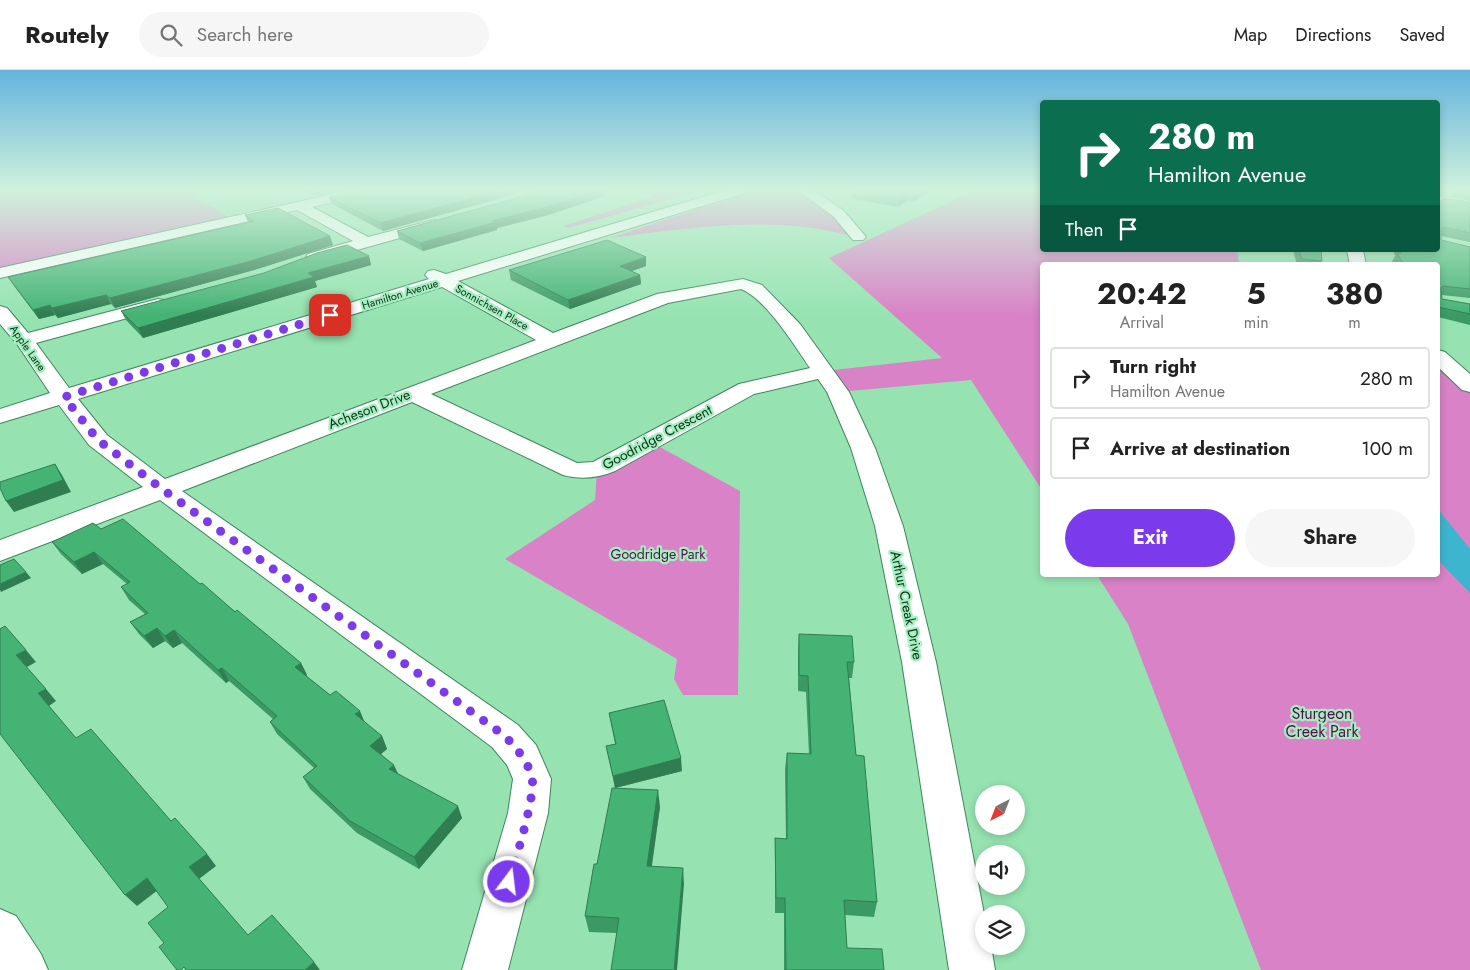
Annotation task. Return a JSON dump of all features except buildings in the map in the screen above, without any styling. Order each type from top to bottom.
[{"type":"street","points":[[0,272],[182,231]]},
{"type":"street","points":[[345,231],[365,242]]},
{"type":"street","points":[[296,264],[365,242],[408,231]]},
{"type":"street","name":"Hamilton Avenue","points":[[438,277],[584,231]]},
{"type":"street","name":"Hamilton Avenue","points":[[0,416],[60,391],[597,231]]},
{"type":"street","points":[[853,231],[858,237]]},
{"type":"street","name":"Sonnichsen Place","points":[[438,277],[551,340]]},
{"type":"street","name":"Acheson Drive","points":[[0,551],[663,298],[716,286],[743,284]]},
{"type":"street","name":"Arthur Creak Drive","points":[[743,284],[762,293],[793,328],[838,392],[863,448],[889,526],[919,662],[972,970]]},
{"type":"street","points":[[24,340],[176,299]]},
{"type":"street","name":"Apple Lane","points":[[0,312],[24,340],[98,440],[162,489],[505,736],[524,756],[532,779],[528,812],[485,970]]},
{"type":"street","points":[[1440,358],[1470,385]]},
{"type":"street","name":"Goodridge Crescent","points":[[411,393],[572,470],[585,471],[597,470],[606,466],[747,389],[824,371]]},
{"type":"street","name":"Hamilton Avenue","points":[[0,402],[60,391]]},
{"type":"street","points":[[0,932],[25,970]]},
{"type":"green space","points":[[0,231],[185,231],[0,273]]},
{"type":"green space","points":[[631,231],[662,231],[610,238]]},
{"type":"green space","points":[[829,231],[845,231],[848,235]]},
{"type":"green space","points":[[887,231],[1040,231],[1040,252],[1237,252],[1239,262],[1040,262],[1040,487],[971,380],[838,392],[824,371],[942,358],[829,258]]},
{"type":"green space","name":"Sturgeon Creek Park","points":[[1440,358],[1470,385],[1470,970],[1261,970],[1128,624],[1098,577],[1440,577]]},
{"type":"green space","name":"Goodridge Park","points":[[649,441],[740,491],[738,695],[683,695],[674,679],[677,659],[505,559],[595,500],[597,470]]},
{"type":"water","points":[[1440,512],[1470,549],[1470,593],[1440,562]]},
{"type":"route","points":[[330,315],[64,397],[98,440],[162,489],[505,736],[524,756],[532,779],[528,812],[509,882]]}]
